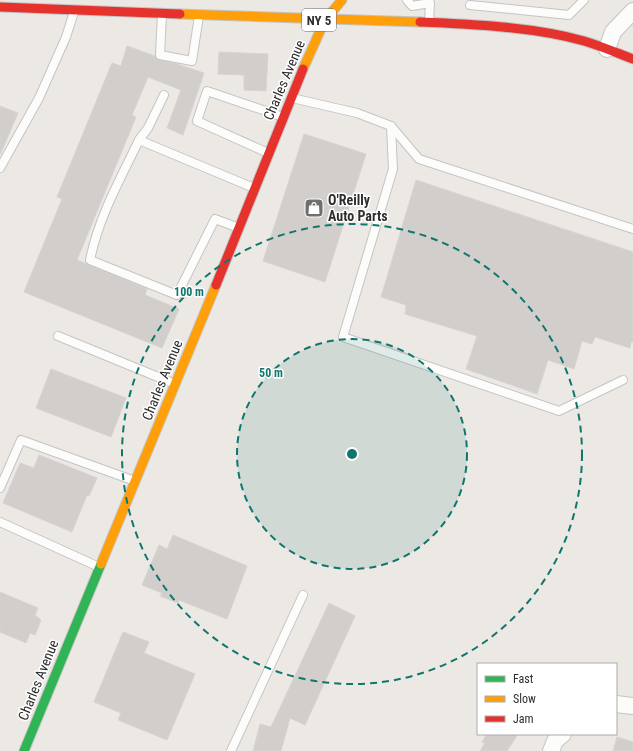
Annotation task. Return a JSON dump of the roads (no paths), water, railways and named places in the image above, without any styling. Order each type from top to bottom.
[{"type":"street","name":"Charles Avenue","points":[[24,751],[240,228],[291,97],[324,20],[342,0]]},
{"type":"street","name":"NY 5","points":[[0,7],[324,20],[429,22],[490,27],[525,21],[633,59]]},
{"type":"street","points":[[607,49],[613,32],[633,11]]},
{"type":"street","points":[[617,704],[633,706]]},
{"type":"street","points":[[552,751],[555,741],[562,735]]},
{"type":"lane","points":[[407,0],[412,6],[431,1],[429,22]]},
{"type":"lane","points":[[470,5],[492,7],[525,21],[569,14],[584,0]]},
{"type":"lane","points":[[490,27],[492,7]]},
{"type":"lane","points":[[0,168],[39,98],[66,37],[75,10]]},
{"type":"lane","points":[[162,13],[160,55],[192,61],[199,15]]},
{"type":"lane","points":[[269,153],[197,121],[207,91],[283,117]]},
{"type":"lane","points":[[164,95],[148,128],[139,140],[108,202],[95,234],[90,260],[176,295],[215,219],[240,228]]},
{"type":"lane","points":[[291,97],[345,110],[391,126],[419,159],[633,229]]},
{"type":"lane","points":[[391,126],[394,169],[343,337],[560,411],[624,380]]},
{"type":"lane","points":[[139,140],[255,189]]},
{"type":"lane","points":[[58,336],[175,384]]},
{"type":"lane","points":[[0,488],[21,440],[135,481]]},
{"type":"lane","points":[[0,522],[100,567]]},
{"type":"lane","points":[[231,751],[303,595]]},
{"type":"place","name":"O'Reilly Auto Parts","points":[[314,208]]}]
